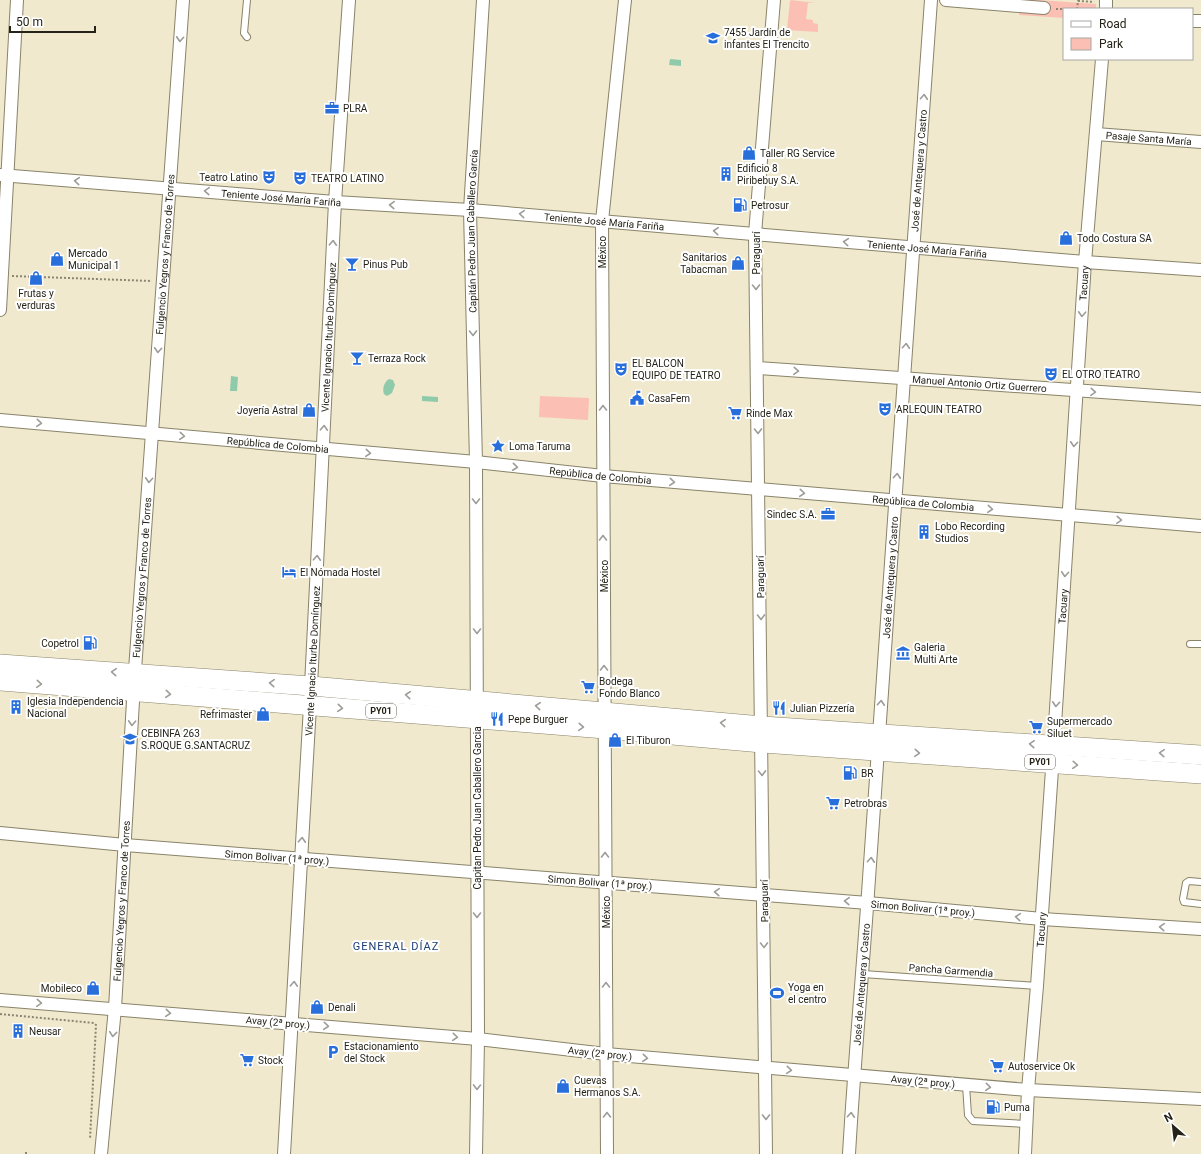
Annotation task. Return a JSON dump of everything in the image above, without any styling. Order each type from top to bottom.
[{"type":"main road","name":"PY01","points":[[0,664],[310,706],[477,710],[762,734],[1053,754],[1201,755]]},
{"type":"main road","name":"PY01","points":[[0,681],[310,686],[477,710]]},
{"type":"main road","name":"PY01","points":[[1053,754],[1201,774]]},
{"type":"street","points":[[0,310],[4,175],[17,0]]},
{"type":"street","name":"Fulgencio Yegros y Franco de Torres","points":[[101,1154],[115,1008],[134,682],[183,0]]},
{"type":"street","name":"Vicente Ignacio Iturbe Domínguez","points":[[284,1154],[310,706],[335,202],[349,0]]},
{"type":"street","name":"Capitán Pedro Juan Caballero García","points":[[476,462],[470,210],[483,0]]},
{"type":"street","name":"México","points":[[607,1154],[602,221],[625,0]]},
{"type":"street","name":"Paraguarí","points":[[766,1154],[755,234],[774,0]]},
{"type":"street","name":"José de Antequera y Castro","points":[[849,1154],[863,974],[903,378],[931,0]]},
{"type":"street","points":[[946,0],[1044,8]]},
{"type":"street","name":"Tacuary","points":[[1025,1154],[1028,1090],[1042,919],[1085,262],[1102,60]]},
{"type":"street","name":"Pasaje Santa María","points":[[1096,134],[1201,142]]},
{"type":"street","name":"Teniente José María Fariña","points":[[4,175],[335,202],[470,210],[1085,262],[1201,270]]},
{"type":"street","name":"Manuel Antonio Ortiz Guerrero","points":[[757,368],[1201,399]]},
{"type":"street","name":"República de Colombia","points":[[0,420],[476,462],[603,476],[895,502],[1201,526]]},
{"type":"street","name":"Capitan Pedro Juan Caballero Garcia","points":[[476,462],[478,1039],[476,1154]]},
{"type":"street","name":"Simon Bolivar (1ª proy.)","points":[[0,833],[124,845],[868,903],[1042,919],[1201,929]]},
{"type":"street","name":"Avay (2ª proy.)","points":[[0,1000],[115,1008],[478,1039],[606,1054],[966,1085],[1201,1100]]},
{"type":"lane","points":[[247,0],[244,33],[247,37]]},
{"type":"lane","points":[[1190,644],[1201,644]]},
{"type":"lane","points":[[1201,882],[1188,882],[1183,899],[1184,902],[1201,904]]},
{"type":"lane","name":"Pancha Garmendia","points":[[863,974],[1037,986]]},
{"type":"lane","points":[[966,1085],[968,1115],[970,1119],[1027,1124]]},
{"type":"path","points":[[1077,8],[1078,1],[1103,4]]},
{"type":"path","points":[[2,275],[163,281]]},
{"type":"path","points":[[0,1014],[94,1023],[96,1025],[90,1139]]},
{"type":"green space","points":[[791,0],[815,3],[808,3],[806,19],[813,20],[813,23],[818,24],[818,32],[787,30]]},
{"type":"green space","points":[[1021,0],[1096,4],[1096,8],[1063,8],[1063,18],[1019,15]]},
{"type":"green space","points":[[540,396],[589,398],[588,420],[539,417]]},
{"type":"shaded area","points":[[670,59],[681,60],[681,66],[669,65]]},
{"type":"shaded area","points":[[231,376],[238,377],[237,391],[230,391]]},
{"type":"shaded area","points":[[389,379],[393,380],[395,385],[392,393],[387,396],[383,392],[383,388]]},
{"type":"shaded area","points":[[422,396],[438,397],[438,402],[422,401]]},
{"type":"place","name":"7455 Jardín de infantes El Trencito","points":[[713,38]]},
{"type":"place","name":"PLRA","points":[[332,108]]},
{"type":"place","name":"Taller RG Service","points":[[749,153]]},
{"type":"place","name":"Edificio 8 Piribebuy S.A.","points":[[726,174]]},
{"type":"place","name":"Teatro Latino","points":[[269,177]]},
{"type":"place","name":"TEATRO LATINO","points":[[300,178]]},
{"type":"place","name":"Petrosur","points":[[740,205]]},
{"type":"place","name":"Todo Costura SA","points":[[1066,238]]},
{"type":"place","name":"Mercado Municipal 1","points":[[57,259]]},
{"type":"place","name":"Sanitarios Tabacman","points":[[738,263]]},
{"type":"place","name":"Pinus Pub","points":[[352,264]]},
{"type":"place","name":"Frutas y verduras","points":[[36,278]]},
{"type":"place","name":"Terraza Rock","points":[[357,358]]},
{"type":"place","name":"EL BALCON EQUIPO DE TEATRO","points":[[621,369]]},
{"type":"place","name":"EL OTRO TEATRO","points":[[1051,374]]},
{"type":"place","name":"CasaFem","points":[[637,398]]},
{"type":"place","name":"ARLEQUIN TEATRO","points":[[885,409]]},
{"type":"place","name":"Joyería Astral","points":[[309,410]]},
{"type":"place","name":"Rinde Max","points":[[735,413]]},
{"type":"place","name":"Loma Taruma","points":[[498,446]]},
{"type":"place","name":"Sindec S.A.","points":[[828,514]]},
{"type":"place","name":"Lobo Recording Studios","points":[[924,532]]},
{"type":"place","name":"El Nómada Hostel","points":[[289,572]]},
{"type":"place","name":"Copetrol","points":[[90,643]]},
{"type":"place","name":"Galeria Multi Arte","points":[[903,653]]},
{"type":"place","name":"Bodega Fondo Blanco","points":[[588,687]]},
{"type":"place","name":"Iglesia Independencia Nacional","points":[[16,707]]},
{"type":"place","name":"Julian Pizzería","points":[[779,708]]},
{"type":"place","name":"Refrimaster","points":[[263,714]]},
{"type":"place","name":"Pepe Burguer","points":[[497,719]]},
{"type":"place","name":"Supermercado Siluet","points":[[1036,727]]},
{"type":"place","name":"CEBINFA 263 S.ROQUE G.SANTACRUZ","points":[[130,739]]},
{"type":"place","name":"El Tiburon","points":[[615,740]]},
{"type":"place","name":"BR","points":[[850,773]]},
{"type":"place","name":"Petrobras","points":[[833,803]]},
{"type":"place","name":"Mobileco","points":[[93,988]]},
{"type":"place","name":"Yoga en el centro","points":[[777,993]]},
{"type":"place","name":"Denali","points":[[317,1007]]},
{"type":"place","name":"Neusar","points":[[18,1031]]},
{"type":"place","name":"Estacionamiento del Stock","points":[[333,1052]]},
{"type":"place","name":"Stock","points":[[247,1060]]},
{"type":"place","name":"Autoservice Ok","points":[[997,1066]]},
{"type":"place","name":"Cuevas Hermanos S.A.","points":[[563,1086]]},
{"type":"place","name":"Puma","points":[[993,1107]]},
{"type":"district","name":"GENERAL DÍAZ","points":[[396,946]]}]
